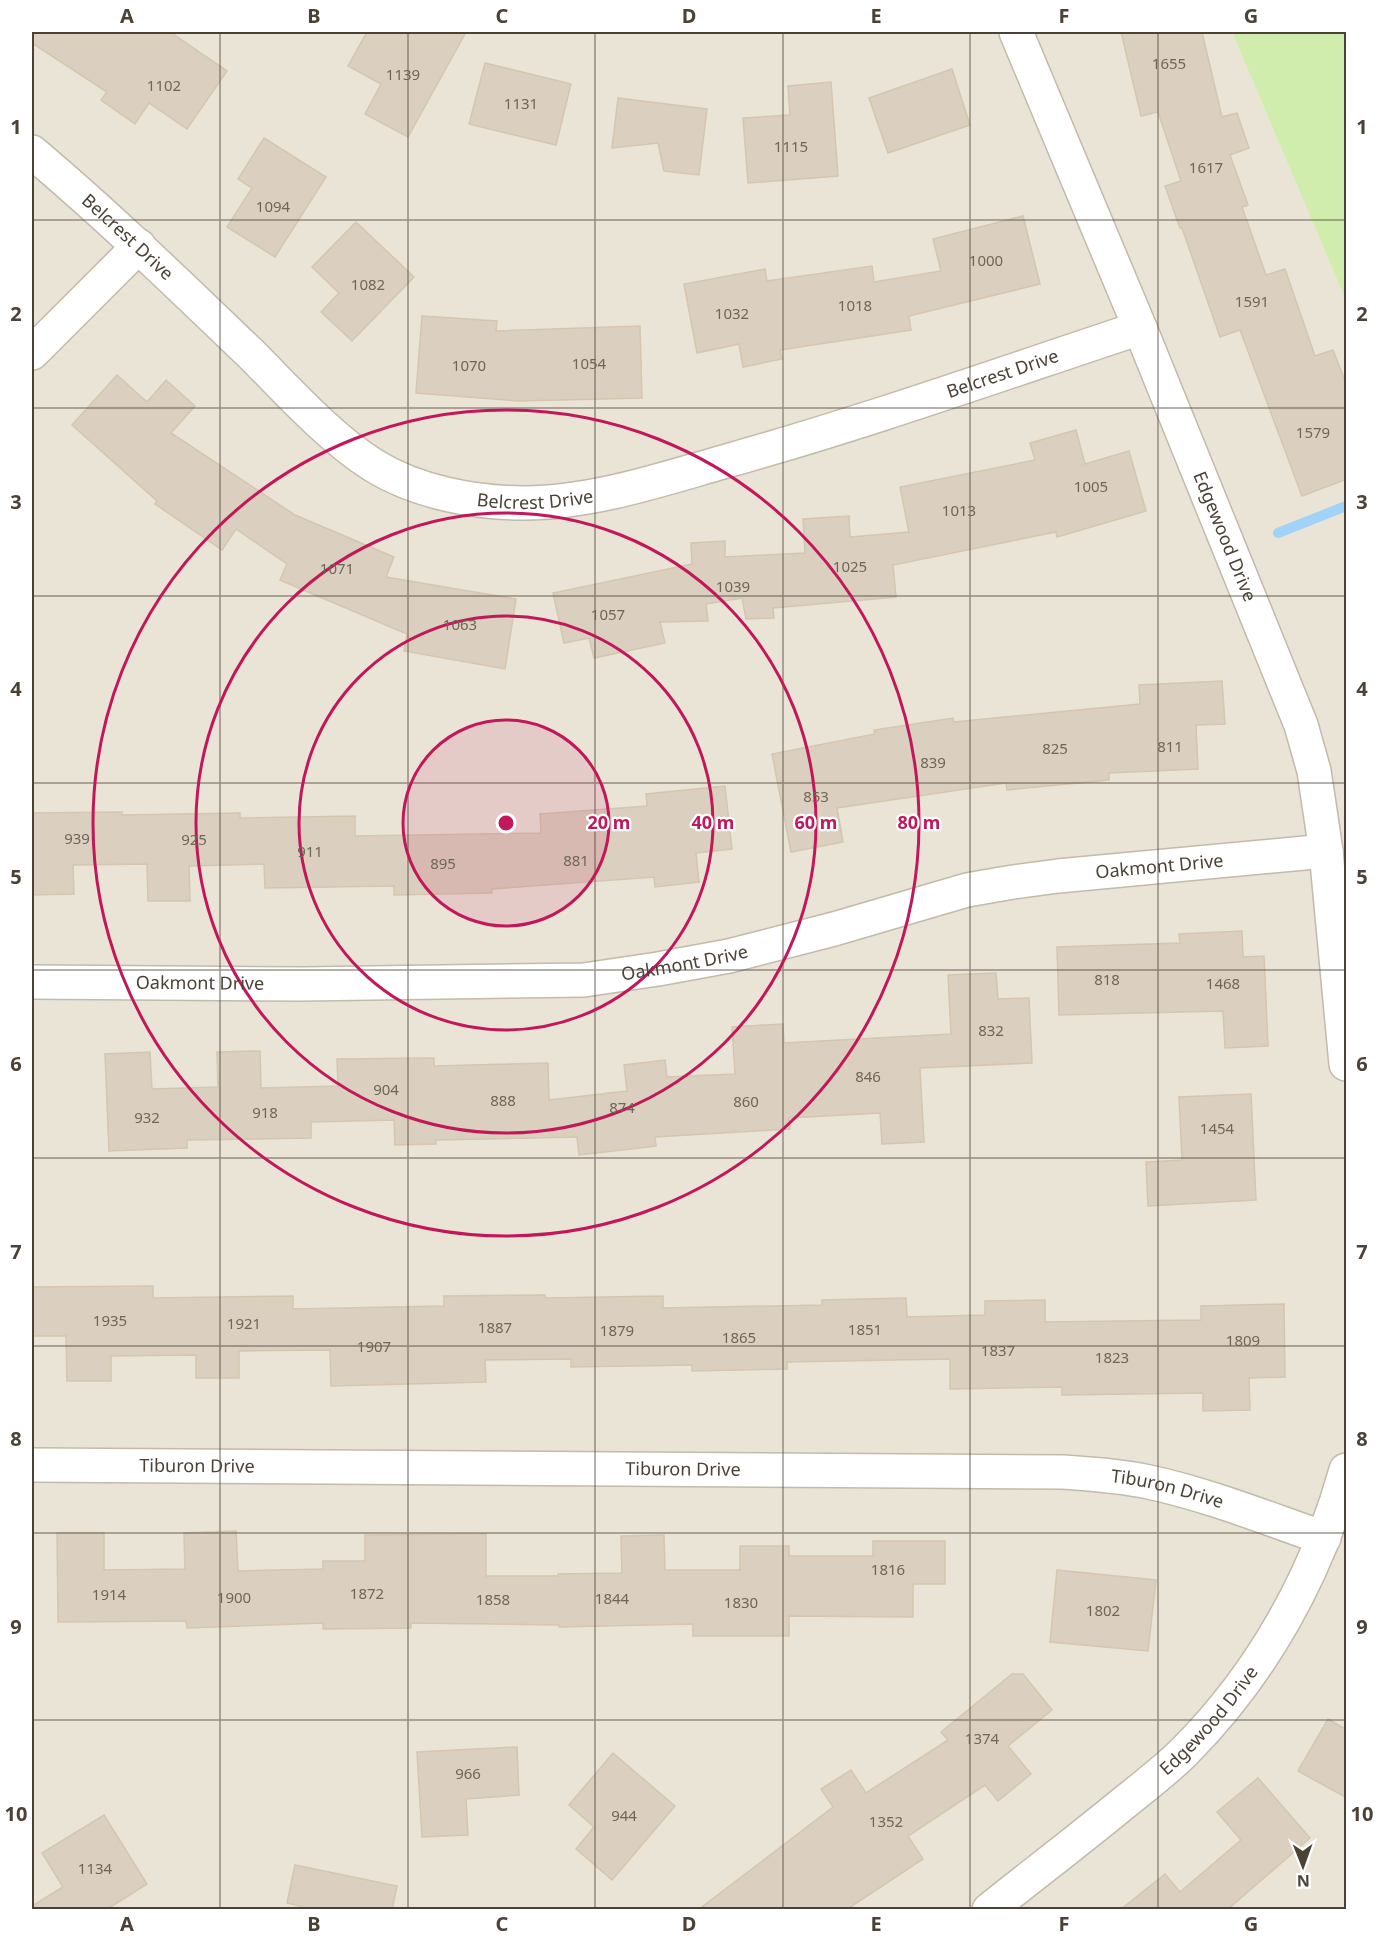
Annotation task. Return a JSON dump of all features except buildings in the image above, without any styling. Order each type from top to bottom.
[{"type":"street","name":"Edgewood Drive","points":[[1016,32],[1140,328],[1301,725],[1318,790],[1347,1064]]},
{"type":"street","name":"Belcrest Drive","points":[[32,152],[139,246],[357,454],[377,467],[423,488],[452,495],[505,502],[564,501],[606,492],[790,443],[1140,328]]},
{"type":"street","points":[[32,353],[139,246]]},
{"type":"street","name":"Oakmont Drive","points":[[32,982],[302,984],[584,980],[729,956],[823,932],[967,890],[1013,882],[1326,851]]},
{"type":"street","name":"Tiburon Drive","points":[[32,1465],[1063,1472],[1108,1475],[1187,1491],[1324,1538]]},
{"type":"street","name":"Edgewood Drive","points":[[989,1910],[1183,1753],[1235,1695],[1281,1626],[1304,1584],[1324,1538],[1347,1470]]},
{"type":"shaded area","points":[[32,32],[1232,32],[1346,301],[1346,1909],[32,1910]]},
{"type":"green space","points":[[1232,32],[1346,32],[1346,301]]},
{"type":"waterway","points":[[1278,533],[1346,506]]}]
